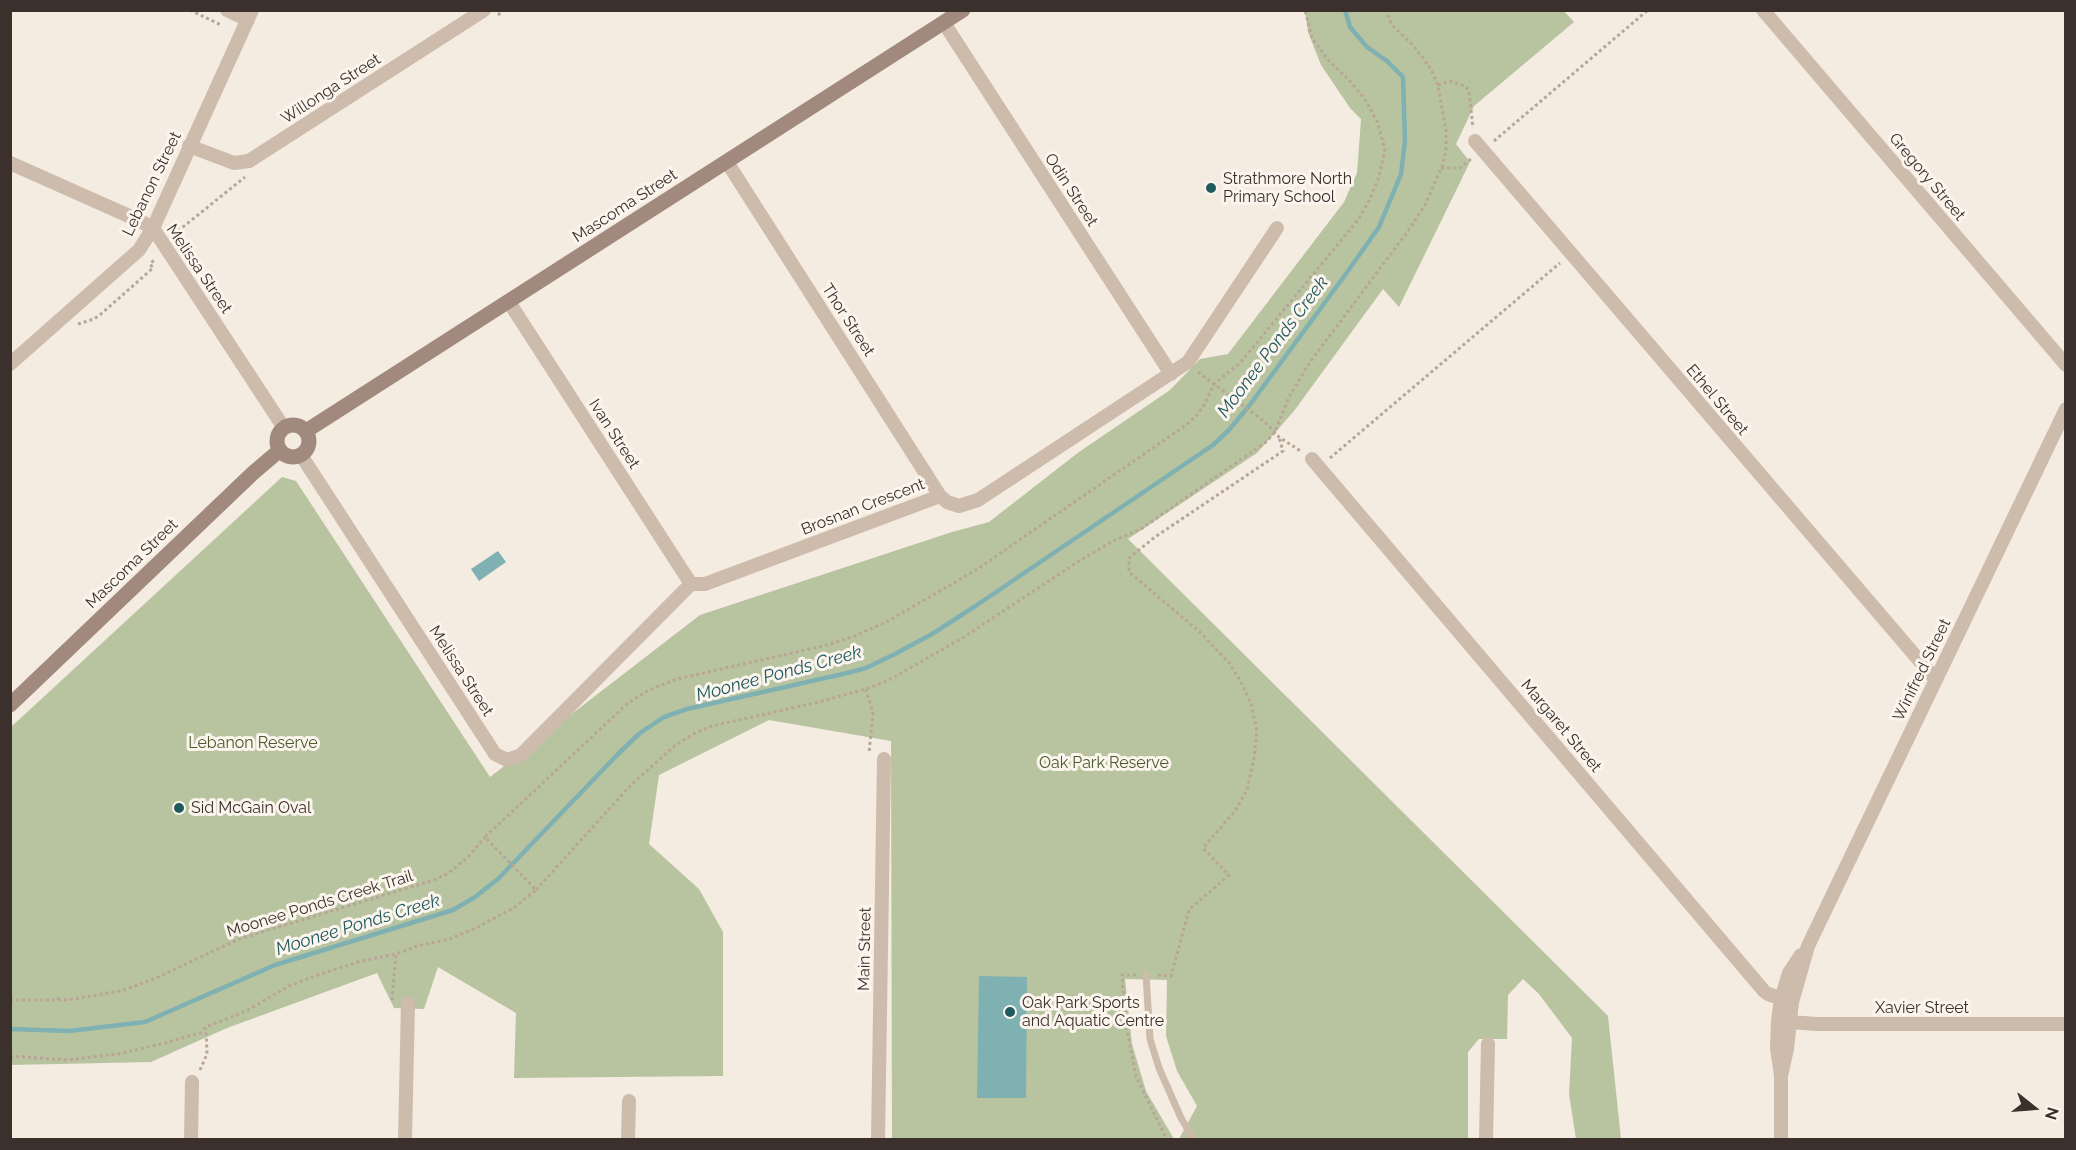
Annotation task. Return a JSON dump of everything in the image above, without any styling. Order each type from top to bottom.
[{"type":"main road","name":"Mascoma Street","points":[[306,431],[963,10]]},
{"type":"main road","points":[[293,425],[306,431],[309,436],[308,447],[301,455],[287,456],[280,450],[277,441],[284,428],[293,425]]},
{"type":"main road","name":"Mascoma Street","points":[[10,705],[253,473],[280,450]]},
{"type":"street","points":[[227,10],[250,15]]},
{"type":"street","name":"Gregory Street","points":[[1763,10],[2066,365]]},
{"type":"street","name":"Willonga Street","points":[[189,146],[234,163],[249,161],[489,14]]},
{"type":"street","name":"Lebanon Street","points":[[10,364],[139,250],[153,228],[250,15]]},
{"type":"street","name":"Odin Street","points":[[944,23],[1171,374]]},
{"type":"street","name":"Ethel Street","points":[[1479,146],[1936,680]]},
{"type":"street","name":"Thor Street","points":[[727,162],[940,496]]},
{"type":"street","name":"Melissa Street","points":[[10,164],[153,228],[284,428]]},
{"type":"street","name":"Brosnan Crescent","points":[[691,584],[705,584],[940,496],[947,502],[958,506],[978,500],[1188,362],[1277,228]]},
{"type":"street","name":"Ivan Street","points":[[509,302],[691,584]]},
{"type":"street","name":"Winifred Street","points":[[1781,1140],[1781,1076],[1787,1000],[1808,946],[2066,409]]},
{"type":"street","name":"Melissa Street","points":[[301,455],[495,754],[507,760],[522,755],[691,584]]},
{"type":"street","name":"Margaret Street","points":[[1316,463],[1764,991],[1787,1000]]},
{"type":"street","name":"Main Street","points":[[878,1140],[884,759]]},
{"type":"street","points":[[405,1140],[408,1003]]},
{"type":"street","name":"Xavier Street","points":[[1784,1022],[2066,1024]]},
{"type":"street","points":[[1486,1140],[1488,1044]]},
{"type":"street","points":[[191,1140],[192,1082]]},
{"type":"street","points":[[628,1140],[629,1101]]},
{"type":"lane","points":[[1146,975],[1150,1039],[1158,1068],[1194,1140]]},
{"type":"path","points":[[189,10],[227,28]]},
{"type":"path","points":[[489,14],[504,10]]},
{"type":"path","points":[[10,1056],[67,1060],[118,1054],[200,1033],[206,1027],[246,1011],[289,986],[308,978],[474,930],[516,907],[536,890],[630,786],[676,744],[712,726],[775,713],[866,689],[889,680],[929,659],[1079,561],[1113,541],[1141,529],[1266,442],[1275,432],[1289,397],[1310,362],[1425,205],[1446,150],[1446,131],[1438,85],[1431,69],[1413,45],[1392,25],[1386,10]]},
{"type":"path","points":[[1441,168],[1460,168],[1479,146],[1648,10]]},
{"type":"path","points":[[1438,85],[1450,81],[1465,86],[1469,92],[1479,146]]},
{"type":"path","points":[[78,324],[101,314],[153,267],[150,264],[177,236],[178,231],[249,175]]},
{"type":"path","points":[[1188,362],[1264,422],[1279,437],[1316,463],[1560,263]]},
{"type":"path","points":[[1167,1140],[1136,1076],[1126,1026],[1122,975],[1171,976],[1189,909],[1229,875],[1203,848],[1235,811],[1247,790],[1257,731],[1251,704],[1229,663],[1201,633],[1129,572],[1130,558],[1155,537],[1283,451],[1279,437]]},
{"type":"path","points":[[866,689],[873,713],[868,753]]},
{"type":"path","name":"Moonee Ponds Creek Trail","points":[[10,1000],[58,1000],[121,991],[154,979],[239,939],[417,886],[449,873],[470,856],[485,837]]},
{"type":"path","points":[[491,844],[528,879],[536,890]]},
{"type":"path","points":[[392,1011],[396,954]]},
{"type":"path","points":[[58,1000],[59,994]]},
{"type":"path","points":[[192,1082],[200,1071],[207,1054],[206,1027]]},
{"type":"green space","points":[[1563,10],[1574,22],[1474,106],[1456,144],[1470,162],[1399,307],[1383,289],[1294,411],[1257,453],[1128,539],[1608,1016],[1621,1139],[1576,1139],[1569,1094],[1572,1038],[1539,994],[1523,979],[1508,995],[1507,1039],[1479,1039],[1468,1052],[1468,1139],[1179,1139],[1197,1106],[1177,1071],[1166,1036],[1167,980],[1125,979],[1132,1044],[1146,1091],[1174,1139],[892,1139],[891,741],[769,720],[659,775],[649,844],[699,889],[723,932],[723,1076],[514,1078],[516,1013],[438,967],[424,1009],[394,1008],[377,973],[227,1028],[151,1062],[11,1065],[11,727],[282,477],[296,481],[490,777],[700,615],[952,532],[989,522],[1079,452],[1170,390],[1200,359],[1228,354],[1344,202],[1357,173],[1361,119],[1350,108],[1321,65],[1308,32],[1305,11]]},
{"type":"water","points":[[498,551],[506,562],[479,581],[471,569]]},
{"type":"water","points":[[979,976],[1027,977],[1026,1098],[977,1098]]},
{"type":"waterway","name":"Moonee Ponds Creek","points":[[10,1029],[69,1031],[145,1022],[275,965],[453,910],[498,879],[619,753],[640,733],[664,717],[687,709],[866,668],[893,655],[932,634],[974,607],[1213,445],[1249,406],[1379,227],[1401,174],[1405,141],[1403,77],[1387,61],[1367,47],[1350,27],[1345,10]]},
{"type":"place","name":"Strathmore North Primary School","points":[[1211,188]]},
{"type":"place","name":"Sid McGain Oval","points":[[179,808]]},
{"type":"place","name":"Oak Park Sports and Aquatic Centre","points":[[1010,1012]]},
{"type":"park label","name":"Lebanon Reserve","points":[[253,743]]},
{"type":"park label","name":"Oak Park Reserve","points":[[1104,763]]}]
